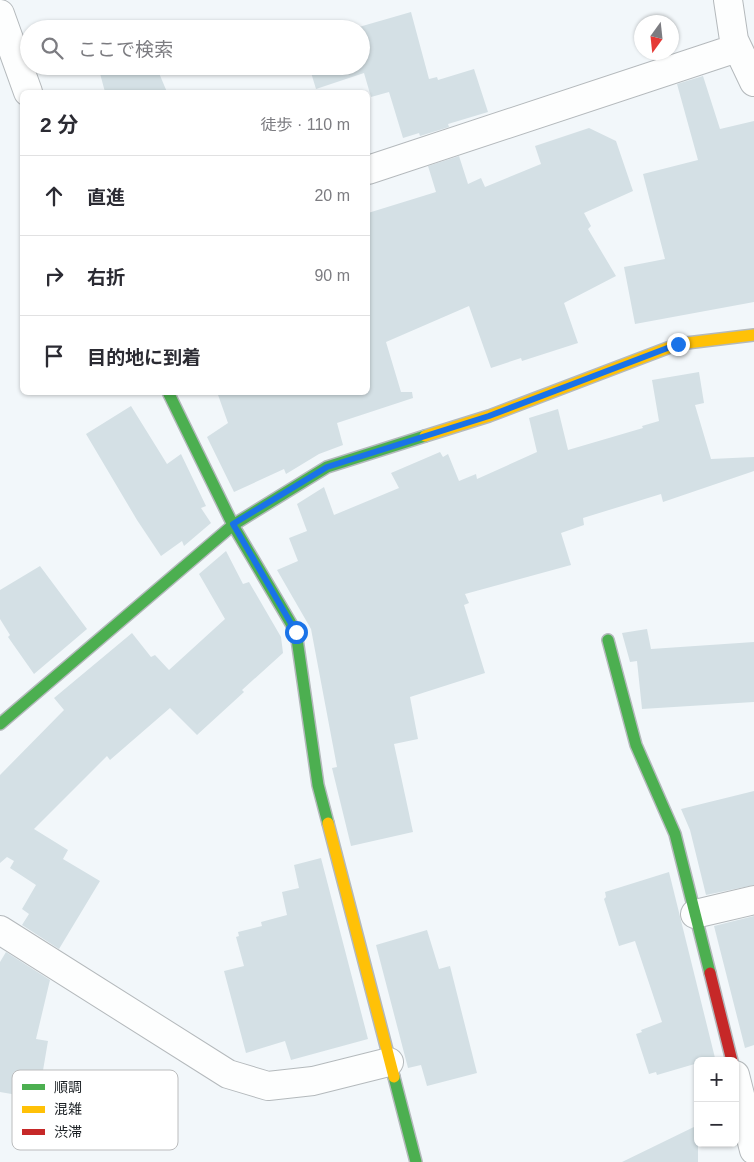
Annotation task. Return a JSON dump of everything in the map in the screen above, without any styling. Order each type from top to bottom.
[{"type":"street","points":[[728,0],[734,40],[754,82]]},
{"type":"street","points":[[0,14],[20,70]]},
{"type":"street","points":[[370,169],[737,48]]},
{"type":"street","points":[[22,75],[27,90]]},
{"type":"street","points":[[0,724],[233,524],[327,467],[489,416],[678,344],[754,335]]},
{"type":"street","points":[[169,395],[233,524],[296,632],[318,785],[416,1162]]},
{"type":"street","points":[[608,640],[636,745],[675,834],[731,1057]]},
{"type":"street","points":[[695,914],[754,900]]},
{"type":"street","points":[[0,930],[228,1074],[268,1086],[313,1081],[389,1062]]},
{"type":"street","points":[[739,1091],[754,1150]]},
{"type":"building","points":[[411,12],[429,79],[437,77],[438,80],[474,69],[488,112],[448,124],[449,127],[420,136],[419,133],[403,138],[389,92],[371,97],[365,75],[370,75],[370,24]]},
{"type":"building","points":[[100,75],[160,75],[166,90],[104,90]]},
{"type":"building","points":[[312,75],[358,75],[316,89]]},
{"type":"building","points":[[703,76],[720,129],[754,121],[754,302],[635,324],[624,267],[665,259],[643,174],[698,160],[677,84]]},
{"type":"building","points":[[589,128],[616,141],[633,191],[584,213],[591,226],[588,229],[616,276],[564,303],[578,343],[522,361],[521,358],[491,368],[469,306],[386,342],[401,392],[412,392],[413,398],[337,423],[343,445],[319,454],[286,474],[284,469],[234,492],[207,437],[228,423],[218,395],[370,395],[370,212],[436,192],[428,166],[459,156],[468,184],[481,178],[485,187],[541,164],[535,146]]},
{"type":"building","points":[[699,372],[704,403],[695,405],[711,459],[754,457],[754,471],[663,502],[661,494],[583,518],[584,525],[561,533],[571,565],[465,594],[469,603],[464,605],[485,673],[410,697],[418,739],[394,744],[413,832],[351,846],[332,768],[337,767],[311,629],[277,570],[298,561],[289,538],[307,531],[297,504],[324,487],[334,515],[399,488],[391,473],[440,452],[443,457],[448,454],[459,481],[476,474],[477,479],[537,452],[529,418],[558,409],[568,450],[643,428],[642,426],[659,421],[652,380]]},
{"type":"building","points":[[131,406],[167,464],[181,454],[206,506],[201,508],[211,523],[184,546],[182,541],[161,556],[137,520],[86,434]]},
{"type":"building","points":[[226,551],[243,584],[249,582],[281,637],[283,653],[242,690],[244,692],[197,735],[170,708],[110,760],[107,756],[34,829],[68,850],[63,859],[100,881],[59,949],[22,925],[29,914],[22,909],[36,885],[10,868],[14,861],[7,857],[0,863],[0,775],[64,710],[54,698],[132,633],[151,657],[155,655],[169,670],[225,619],[199,574]]},
{"type":"building","points":[[40,566],[87,629],[34,674],[8,637],[10,635],[0,619],[0,590]]},
{"type":"building","points":[[647,629],[651,649],[754,642],[754,702],[642,709],[637,661],[630,662],[622,633]]},
{"type":"building","points":[[754,791],[754,885],[706,895],[690,830],[681,809]]},
{"type":"building","points":[[321,858],[368,1039],[291,1060],[285,1041],[246,1053],[224,971],[244,966],[236,937],[239,936],[238,932],[262,926],[261,922],[287,915],[282,892],[299,888],[294,865]]},
{"type":"building","points":[[669,872],[715,1057],[694,1057],[694,1064],[657,1075],[656,1072],[649,1074],[636,1034],[642,1032],[641,1030],[662,1022],[635,941],[619,946],[604,899],[606,897],[605,892]]},
{"type":"building","points":[[754,916],[754,1045],[745,1048],[714,926]]},
{"type":"building","points":[[427,930],[439,969],[450,966],[477,1073],[427,1086],[421,1065],[408,1068],[376,945]]},
{"type":"building","points":[[6,952],[50,980],[36,1039],[48,1041],[43,1070],[12,1070],[12,1094],[0,1092],[0,962]]},
{"type":"building","points":[[694,1127],[694,1147],[698,1147],[698,1162],[622,1162]]},
{"type":"traffic: fast","points":[[169,395],[233,525],[296,632],[318,785],[328,823]]},
{"type":"traffic: fast","points":[[0,724],[233,525],[327,467],[425,436]]},
{"type":"traffic: fast","points":[[608,640],[636,745],[675,834],[710,973]]},
{"type":"traffic: fast","points":[[394,1077],[416,1162]]},
{"type":"traffic: slow","points":[[425,436],[489,416],[678,344],[754,335]]},
{"type":"traffic: slow","points":[[328,823],[394,1077]]},
{"type":"traffic: jam","points":[[710,973],[731,1057]]},
{"type":"route","points":[[296,632],[233,524],[327,467],[489,416],[678,344]]}]
